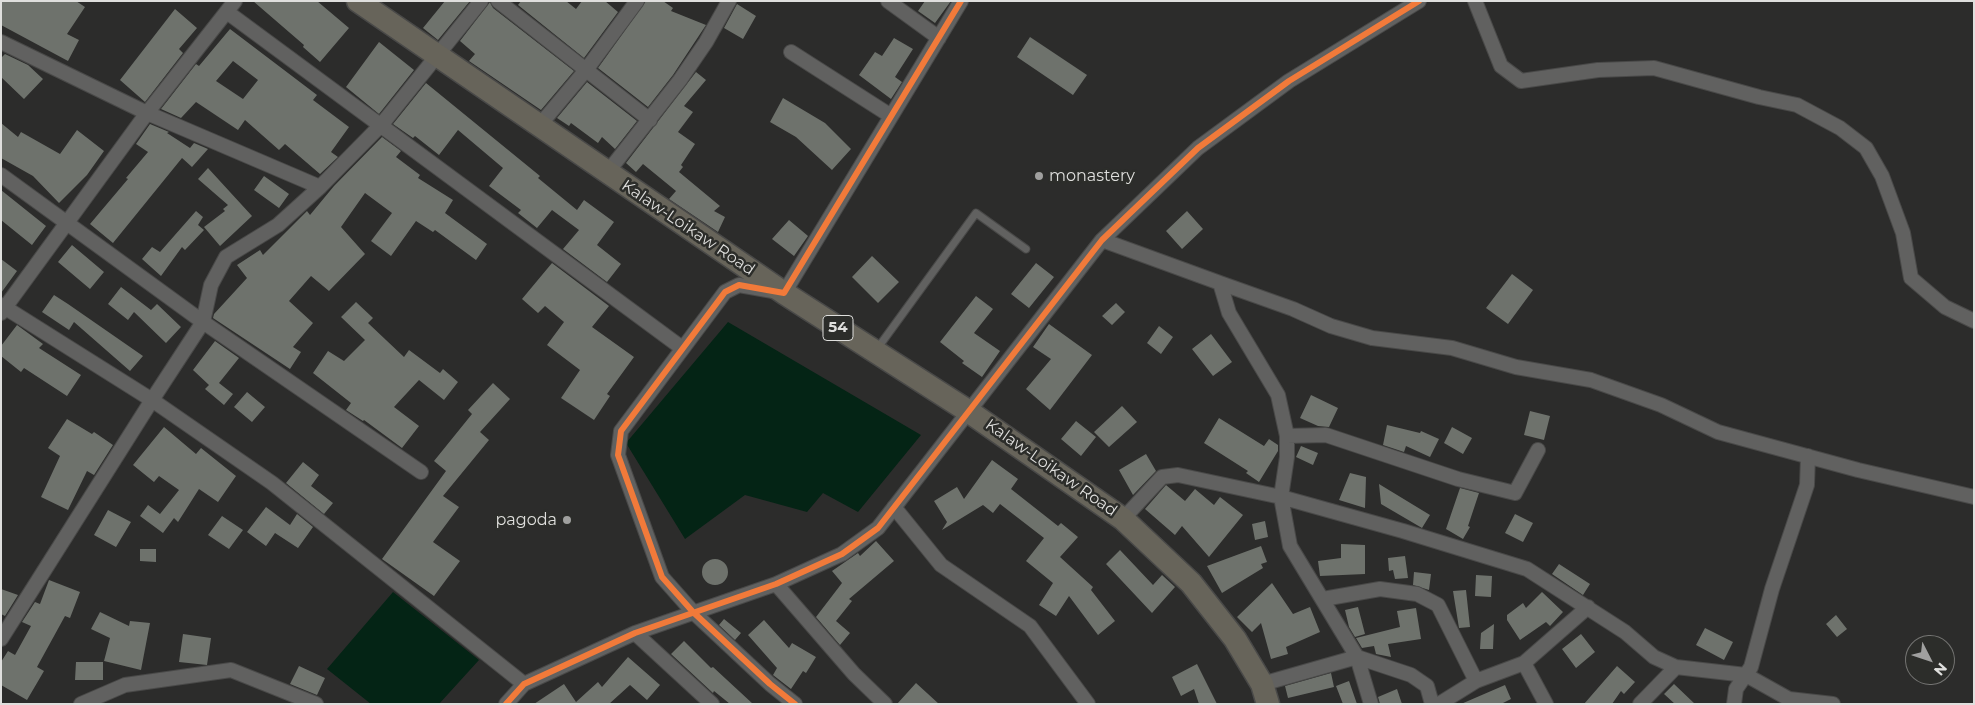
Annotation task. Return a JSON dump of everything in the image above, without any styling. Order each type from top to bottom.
[{"type":"main road","name":"Kalaw-Loikaw Road","points":[[358,1],[784,293],[968,411],[1123,519],[1191,583],[1235,639],[1265,694]]},
{"type":"street","points":[[1,639],[203,322],[211,285],[226,257],[278,225],[320,187],[382,124],[481,1]]},
{"type":"street","points":[[498,1],[650,120]]},
{"type":"street","points":[[539,126],[586,70],[637,1]]},
{"type":"street","points":[[608,173],[650,120],[706,42],[729,1]]},
{"type":"street","points":[[888,1],[939,38]]},
{"type":"street","points":[[795,704],[770,684],[693,612],[662,577],[618,455],[621,431],[725,292],[739,285],[784,293],[961,1]]},
{"type":"street","points":[[506,704],[524,684],[635,633],[776,584],[842,554],[878,528],[1102,240],[1198,148],[1290,81],[1419,1]]},
{"type":"street","points":[[1475,1],[1500,66],[1521,81],[1598,70],[1654,68],[1759,97],[1797,105],[1840,128],[1866,148],[1882,176],[1903,233],[1912,278],[1945,307],[1974,322]]},
{"type":"street","points":[[524,684],[272,483],[152,400],[3,308],[147,113],[231,6],[382,124],[682,348]]},
{"type":"street","points":[[2,44],[147,113],[320,187]]},
{"type":"street","points":[[792,52],[892,116]]},
{"type":"street","points":[[1,175],[203,322],[421,472]]},
{"type":"street","points":[[1102,240],[1293,309],[1331,326],[1372,338],[1452,348],[1516,367],[1591,380],[1661,405],[1718,432],[1974,497]]},
{"type":"street","points":[[1220,283],[1229,313],[1278,395],[1287,436],[1287,457],[1281,497],[1290,546],[1357,657],[1371,704]]},
{"type":"street","points":[[1287,436],[1326,434],[1458,479],[1515,493],[1538,450]]},
{"type":"street","points":[[1734,704],[1736,689],[1751,667],[1772,589],[1807,485],[1808,456]]},
{"type":"street","points":[[1123,519],[1162,478],[1178,476],[1281,497],[1403,531],[1526,569],[1626,632],[1654,657],[1676,667],[1746,675],[1789,699],[1833,704]]},
{"type":"street","points":[[894,506],[941,565],[1030,626],[1088,704]]},
{"type":"street","points":[[776,584],[854,674],[885,704]]},
{"type":"street","points":[[1323,599],[1380,590],[1418,594],[1438,605],[1476,681]]},
{"type":"street","points":[[1439,704],[1476,681],[1524,663],[1588,607]]},
{"type":"street","points":[[635,633],[712,704]]},
{"type":"street","points":[[1265,694],[1357,657],[1411,675],[1427,686],[1432,704]]},
{"type":"street","points":[[1524,663],[1546,704]]},
{"type":"street","points":[[1640,704],[1676,667]]},
{"type":"street","points":[[81,704],[125,685],[231,670],[316,704]]},
{"type":"lane","points":[[875,352],[976,213],[1026,249]]},
{"type":"shaded area","points":[[728,322],[921,435],[858,512],[823,493],[807,512],[745,495],[685,539],[626,443]]},
{"type":"shaded area","points":[[393,592],[479,660],[439,704],[371,704],[327,669]]},
{"type":"building","points":[[1,1],[76,1],[85,7],[67,34],[79,40],[68,61],[1,25]]},
{"type":"building","points":[[253,1],[317,1],[349,28],[320,62],[303,47],[304,45]]},
{"type":"building","points":[[445,1],[470,1],[438,40],[423,28]]},
{"type":"building","points":[[521,1],[566,1],[576,9],[582,1],[605,1],[618,12],[584,58],[518,5]]},
{"type":"building","points":[[646,1],[663,1],[673,8],[671,11],[706,25],[673,75],[648,107],[598,68]]},
{"type":"building","points":[[925,1],[951,1],[935,23],[918,11]]},
{"type":"building","points":[[490,2],[493,8],[574,71],[541,110],[469,61],[475,54],[460,41]]},
{"type":"building","points":[[737,4],[756,16],[743,39],[724,28]]},
{"type":"building","points":[[175,9],[197,28],[179,49],[183,53],[145,102],[120,80]]},
{"type":"building","points":[[230,29],[317,95],[313,100],[349,127],[331,152],[338,157],[320,174],[285,144],[279,150],[245,120],[238,130],[196,102],[181,118],[161,109],[196,64],[199,66]],"holes":[[[233,61],[258,80],[243,99],[216,81]]]},
{"type":"building","points":[[1030,37],[1087,75],[1073,95],[1017,57]]},
{"type":"building","points":[[894,38],[913,49],[895,77],[902,82],[891,99],[859,75],[875,52],[882,56]]},
{"type":"building","points":[[379,42],[414,70],[379,114],[346,87]]},
{"type":"building","points":[[5,54],[28,65],[43,79],[24,99],[1,77],[1,58]]},
{"type":"building","points":[[696,72],[706,80],[684,106],[693,112],[678,132],[695,144],[681,165],[683,167],[679,172],[720,206],[714,211],[725,217],[718,232],[669,199],[676,191],[643,164],[636,172],[626,163]]},
{"type":"building","points":[[587,82],[637,121],[615,149],[602,137],[598,143],[571,123],[569,126],[557,118]]},
{"type":"building","points":[[426,83],[540,176],[538,178],[577,210],[584,200],[614,222],[597,245],[621,264],[607,282],[563,249],[579,230],[552,210],[537,228],[518,213],[521,210],[489,186],[503,168],[458,130],[439,155],[415,136],[413,138],[393,124]]},
{"type":"building","points":[[783,98],[825,123],[851,149],[832,170],[796,137],[770,122]]},
{"type":"building","points":[[1,123],[18,137],[21,132],[60,154],[77,130],[104,151],[87,175],[59,203],[33,176],[1,158]]},
{"type":"building","points":[[150,124],[169,132],[167,133],[190,148],[194,143],[208,149],[192,167],[182,158],[113,243],[90,224],[148,152],[136,144]]},
{"type":"building","points":[[382,137],[401,151],[396,157],[420,175],[418,178],[453,200],[445,213],[487,244],[476,260],[435,230],[433,232],[416,221],[391,256],[371,241],[392,213],[365,193],[341,227],[365,254],[329,291],[311,276],[289,301],[313,323],[293,347],[301,352],[290,369],[213,318],[214,314],[247,278],[237,265],[260,250],[263,255],[307,211],[310,215],[334,186]]},
{"type":"building","points":[[208,168],[252,216],[220,246],[204,227],[225,211],[223,209],[228,205],[198,179]]},
{"type":"building","points":[[264,176],[289,194],[279,208],[254,190]]},
{"type":"building","points":[[1,190],[46,226],[32,245],[1,220]]},
{"type":"building","points":[[196,211],[203,217],[198,225],[204,230],[185,250],[182,247],[161,276],[142,259],[152,247],[160,252]]},
{"type":"building","points":[[1187,211],[1203,229],[1182,249],[1166,231]]},
{"type":"building","points":[[789,220],[808,236],[794,256],[772,239]]},
{"type":"building","points":[[72,245],[104,272],[90,289],[58,262]]},
{"type":"building","points":[[872,256],[899,282],[878,303],[852,277]]},
{"type":"building","points":[[1,259],[17,271],[1,293]]},
{"type":"building","points":[[552,263],[609,306],[592,327],[634,357],[607,394],[610,396],[594,420],[561,398],[580,370],[547,345],[564,322],[545,306],[538,313],[522,299]]},
{"type":"building","points":[[1036,263],[1054,277],[1029,308],[1011,294]]},
{"type":"building","points":[[1512,274],[1533,290],[1508,324],[1486,308]]},
{"type":"building","points":[[121,287],[151,310],[157,304],[181,327],[166,343],[134,312],[128,320],[108,304]]},
{"type":"building","points":[[54,295],[143,356],[130,371],[74,322],[69,330],[42,312]]},
{"type":"building","points":[[976,296],[993,309],[974,333],[1000,351],[982,377],[962,363],[964,361],[940,342]]},
{"type":"building","points":[[356,302],[373,318],[368,323],[404,357],[409,350],[440,373],[443,369],[458,382],[444,400],[419,380],[394,407],[419,426],[402,448],[364,420],[346,410],[351,403],[313,373],[328,351],[344,361],[365,340],[341,317]]},
{"type":"building","points":[[1116,303],[1125,312],[1112,325],[1102,316]]},
{"type":"building","points":[[1049,324],[1092,355],[1050,410],[1026,389],[1051,359],[1033,347]]},
{"type":"building","points":[[17,325],[43,344],[39,348],[81,375],[67,396],[24,368],[21,372],[1,356],[1,346]]},
{"type":"building","points":[[1159,326],[1173,337],[1161,354],[1147,343]]},
{"type":"building","points":[[1211,334],[1232,362],[1213,376],[1192,349]]},
{"type":"building","points":[[215,341],[239,358],[219,383],[233,394],[224,405],[205,389],[209,385],[193,370]]},
{"type":"building","points":[[493,383],[510,399],[480,432],[489,440],[443,496],[459,507],[433,542],[460,561],[434,596],[382,559],[446,471],[434,461],[472,414],[468,410]]},
{"type":"building","points":[[247,392],[265,407],[252,422],[234,407]]},
{"type":"building","points":[[1311,395],[1338,408],[1329,427],[1318,426],[1300,418]]},
{"type":"building","points":[[1122,406],[1137,422],[1109,447],[1094,432]]},
{"type":"building","points":[[1530,411],[1550,416],[1544,440],[1524,435]]},
{"type":"building","points":[[1219,418],[1264,446],[1269,439],[1278,445],[1278,451],[1259,482],[1246,473],[1248,471],[1204,443]]},
{"type":"building","points":[[67,419],[92,434],[94,432],[113,445],[94,475],[87,471],[68,510],[41,497],[60,456],[48,448]]},
{"type":"building","points":[[1076,421],[1096,437],[1081,456],[1061,439]]},
{"type":"building","points":[[1387,425],[1420,433],[1421,431],[1439,439],[1430,457],[1406,446],[1404,452],[1383,445]]},
{"type":"building","points":[[164,427],[196,454],[201,448],[236,476],[218,502],[199,489],[178,522],[174,518],[163,533],[140,516],[148,505],[160,514],[179,490],[159,476],[154,482],[133,465]]},
{"type":"building","points":[[1452,427],[1472,438],[1463,454],[1444,443]]},
{"type":"building","points":[[1301,446],[1318,453],[1313,465],[1296,457]]},
{"type":"building","points":[[1146,454],[1156,471],[1133,495],[1119,470]]},
{"type":"building","points":[[992,460],[1018,479],[1011,489],[1058,526],[1061,523],[1078,537],[1060,557],[1093,587],[1091,590],[1115,621],[1098,635],[1069,596],[1056,616],[1039,605],[1053,583],[1026,561],[1044,538],[1000,504],[993,513],[983,505],[942,530],[947,522],[934,501],[957,487],[964,499]]},
{"type":"building","points":[[303,462],[319,475],[311,486],[333,503],[324,514],[286,483]]},
{"type":"building","points":[[1350,473],[1366,477],[1365,508],[1339,500]]},
{"type":"building","points":[[1379,484],[1430,515],[1422,528],[1381,504]]},
{"type":"building","points":[[1166,485],[1185,501],[1195,489],[1214,505],[1220,497],[1243,515],[1209,557],[1182,526],[1175,535],[1145,509]]},
{"type":"building","points":[[1460,488],[1479,493],[1468,526],[1470,527],[1463,539],[1446,529]]},
{"type":"building","points":[[266,507],[290,525],[297,514],[313,527],[298,548],[275,533],[266,546],[247,532]]},
{"type":"building","points":[[108,510],[131,522],[116,547],[94,535]]},
{"type":"building","points":[[1515,514],[1533,523],[1523,542],[1505,533]]},
{"type":"building","points":[[222,516],[243,530],[229,549],[208,535]]},
{"type":"building","points":[[1265,521],[1268,537],[1255,540],[1252,524]]},
{"type":"building","points":[[876,541],[894,561],[849,599],[852,601],[836,621],[850,633],[840,645],[816,617],[842,583],[832,571],[858,553],[860,556]]},
{"type":"building","points":[[1341,544],[1365,545],[1365,574],[1320,576],[1318,561],[1341,558]]},
{"type":"building","points":[[1261,546],[1267,562],[1261,564],[1263,568],[1222,593],[1207,566]]},
{"type":"building","points":[[140,549],[156,549],[156,562],[140,561]]},
{"type":"building","points":[[1120,550],[1153,585],[1162,575],[1175,587],[1152,613],[1106,564]]},
{"type":"building","points":[[1405,556],[1408,578],[1395,579],[1393,570],[1389,571],[1388,558]]},
{"type":"building","points":[[715,559],[724,563],[728,572],[724,581],[715,585],[706,581],[702,572],[706,563]]},
{"type":"building","points":[[1559,564],[1590,584],[1583,595],[1552,574]]},
{"type":"building","points":[[1414,572],[1431,574],[1429,590],[1413,585]]},
{"type":"building","points":[[1476,575],[1492,576],[1491,597],[1475,596]]},
{"type":"building","points":[[49,580],[80,592],[70,618],[65,616],[37,667],[44,671],[27,700],[1,685],[1,662],[8,651],[15,655],[31,626],[22,622],[35,602],[40,604]]},
{"type":"building","points":[[1272,583],[1293,614],[1310,607],[1320,632],[1286,647],[1288,654],[1271,659],[1261,623],[1252,632],[1237,617]]},
{"type":"building","points":[[1,589],[18,595],[5,616],[1,614]]},
{"type":"building","points":[[1466,590],[1470,627],[1459,628],[1453,591]]},
{"type":"building","points":[[1542,592],[1563,612],[1550,626],[1546,622],[1520,640],[1507,620],[1507,615],[1523,603],[1526,608]]},
{"type":"building","points":[[1358,607],[1365,634],[1355,637],[1349,627],[1345,610]]},
{"type":"building","points":[[1416,608],[1421,639],[1388,644],[1391,657],[1376,654],[1374,646],[1362,648],[1356,638],[1400,627],[1397,611]]},
{"type":"building","points":[[100,612],[129,626],[130,621],[150,623],[141,670],[104,661],[110,638],[91,629]]},
{"type":"building","points":[[1836,615],[1847,629],[1837,637],[1826,624]]},
{"type":"building","points":[[724,619],[741,633],[735,640],[719,625]]},
{"type":"building","points":[[764,620],[789,648],[792,643],[816,657],[806,673],[803,671],[791,689],[773,675],[777,668],[748,635]]},
{"type":"building","points":[[1494,624],[1493,649],[1480,649],[1481,633]]},
{"type":"building","points":[[1705,628],[1733,642],[1724,660],[1696,645]]},
{"type":"building","points":[[183,634],[211,638],[207,665],[179,662]]},
{"type":"building","points":[[1581,634],[1595,652],[1576,668],[1562,649]]},
{"type":"building","points":[[684,641],[711,668],[713,667],[753,704],[730,704],[714,691],[713,693],[671,654]]},
{"type":"building","points":[[628,657],[660,685],[647,700],[630,685],[609,704],[534,704],[564,684],[576,702],[598,682],[602,687]]},
{"type":"building","points":[[76,662],[103,662],[103,680],[75,680]]},
{"type":"building","points":[[1197,664],[1217,704],[1199,704],[1194,689],[1181,696],[1172,677]]},
{"type":"building","points":[[299,666],[325,678],[317,695],[290,684]]},
{"type":"building","points":[[1617,666],[1635,682],[1624,694],[1621,691],[1612,704],[1584,704]]},
{"type":"building","points":[[1331,673],[1334,687],[1288,698],[1285,686]]},
{"type":"building","points":[[1349,681],[1357,704],[1343,704],[1336,686]]},
{"type":"building","points":[[916,683],[939,704],[897,704]]},
{"type":"building","points":[[1674,684],[1695,704],[1675,704],[1664,694]]},
{"type":"building","points":[[1505,685],[1511,699],[1501,704],[1461,704]]},
{"type":"building","points":[[1397,689],[1402,704],[1380,704],[1378,697]]},
{"type":"cycle path","points":[[795,704],[770,684],[693,612],[662,577],[618,455],[621,431],[725,292],[739,285],[784,293],[961,1]]},
{"type":"cycle path","points":[[506,704],[524,684],[635,633],[776,584],[842,554],[878,528],[1102,240],[1198,148],[1289,81],[1419,1]]},
{"type":"place","name":"monastery","points":[[1039,176]]},
{"type":"place","name":"pagoda","points":[[567,520]]}]
